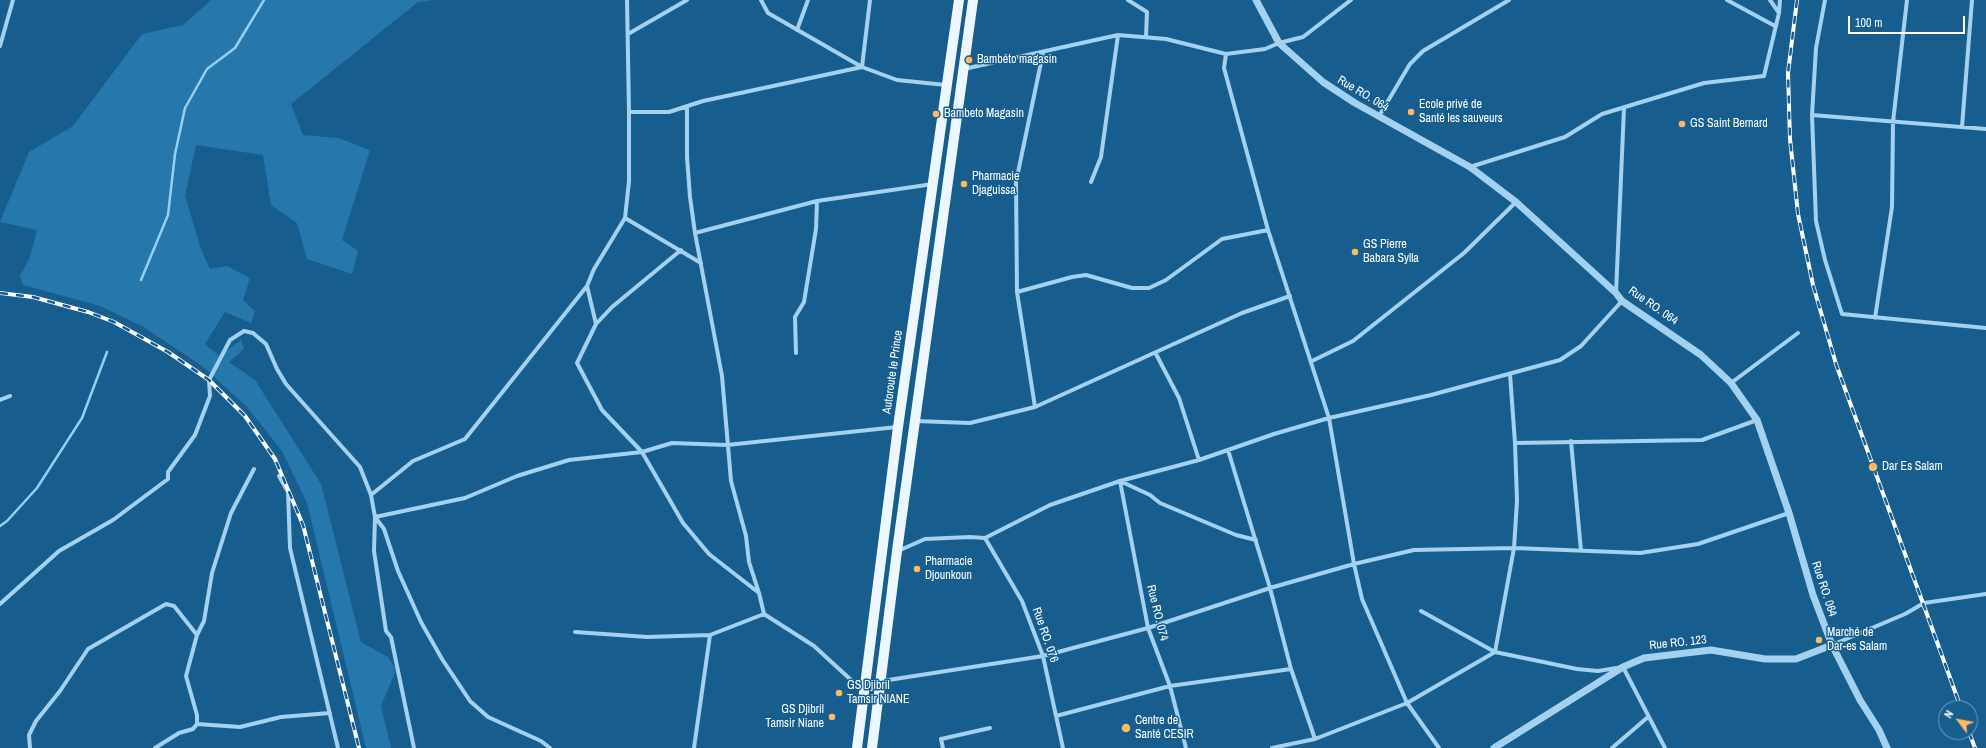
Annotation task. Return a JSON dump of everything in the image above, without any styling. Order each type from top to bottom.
[{"type":"main road","name":"Autoroute le Prince","points":[[857,748],[898,427],[959,0]]},
{"type":"main road","points":[[872,748],[897,551],[973,0]]},
{"type":"street","points":[[0,46],[13,0]]},
{"type":"street","points":[[371,495],[413,461],[465,439],[587,286],[594,269],[625,218],[628,181],[630,112],[627,0]]},
{"type":"street","points":[[628,34],[687,0]]},
{"type":"street","points":[[761,0],[768,13],[862,67],[898,80],[946,86]]},
{"type":"street","points":[[798,30],[808,0]]},
{"type":"street","points":[[862,67],[870,0]]},
{"type":"street","points":[[1128,0],[1147,12],[1146,37]]},
{"type":"street","name":"Rue RO. 064","points":[[1256,0],[1279,43],[1323,82],[1378,116],[1470,167],[1516,202],[1616,293],[1622,301],[1701,355],[1731,383],[1757,420],[1789,513],[1813,594],[1832,646],[1860,700],[1879,730],[1887,748]]},
{"type":"street","points":[[963,69],[1043,53],[1118,35],[1166,39],[1226,54],[1265,50],[1279,43],[1303,37],[1351,0]]},
{"type":"street","points":[[1378,116],[1410,64],[1423,51],[1509,0]]},
{"type":"street","points":[[1727,0],[1775,26]]},
{"type":"street","points":[[1770,0],[1780,13]]},
{"type":"street","points":[[1470,167],[1565,137],[1602,114],[1704,83],[1764,76],[1775,26],[1780,13],[1780,0]]},
{"type":"street","points":[[1825,0],[1816,48],[1812,115],[1816,221],[1825,260],[1842,314],[1986,328]]},
{"type":"street","points":[[1875,318],[1892,207],[1893,122],[1907,0]]},
{"type":"street","points":[[1962,127],[1972,0]]},
{"type":"street","points":[[1092,182],[1100,157],[1118,35]]},
{"type":"street","points":[[1035,407],[1017,292],[1016,182],[1043,53]]},
{"type":"street","points":[[1226,54],[1224,68],[1268,230],[1312,361],[1329,418],[1354,564],[1362,599],[1407,703],[1439,748]]},
{"type":"street","points":[[630,112],[669,112],[688,106],[862,67]]},
{"type":"street","points":[[688,106],[687,158],[694,233],[722,376],[730,482],[746,536],[749,562],[764,614],[814,646],[864,691]]},
{"type":"street","points":[[1616,293],[1624,108]]},
{"type":"street","points":[[1812,115],[1986,129]]},
{"type":"street","points":[[694,233],[817,201],[933,184]]},
{"type":"street","points":[[796,353],[795,317],[804,302],[816,230],[817,201]]},
{"type":"street","points":[[1312,361],[1353,341],[1464,253],[1516,202]]},
{"type":"street","points":[[625,218],[681,250],[700,263]]},
{"type":"street","points":[[1017,292],[1072,277],[1086,275],[1132,288],[1149,288],[1166,280],[1222,239],[1268,230]]},
{"type":"street","points":[[681,250],[612,307],[596,324],[577,363],[602,410],[642,452],[683,523],[709,554],[759,593]]},
{"type":"street","points":[[587,286],[596,324]]},
{"type":"street","points":[[915,421],[970,423],[1035,407],[1156,354],[1242,314],[1290,296]]},
{"type":"street","points":[[897,551],[924,539],[970,537],[985,538],[1050,505],[1120,481],[1200,460],[1274,434],[1329,418],[1510,374],[1560,360],[1581,346],[1622,301]]},
{"type":"street","points":[[0,604],[59,551],[113,520],[168,479],[168,472],[195,435],[210,396],[209,380],[230,340],[244,330],[254,332],[266,344],[277,369],[286,384],[360,467],[371,495],[375,517],[374,551],[386,631],[390,637],[414,748]]},
{"type":"street","points":[[1731,383],[1798,334]]},
{"type":"street","points":[[1156,354],[1179,398],[1200,460]]},
{"type":"street","points":[[1272,748],[1315,739],[1407,703],[1495,652],[1514,548],[1517,501],[1510,374]]},
{"type":"street","points":[[0,400],[10,396]]},
{"type":"street","points":[[1515,443],[1702,440],[1757,420]]},
{"type":"street","points":[[375,517],[465,498],[517,476],[569,460],[642,452],[672,443],[727,445],[898,427]]},
{"type":"street","points":[[1571,441],[1581,551]]},
{"type":"street","points":[[1228,450],[1270,588],[1291,669],[1315,739]]},
{"type":"street","points":[[155,748],[179,733],[194,730],[197,724],[197,716],[186,676],[197,635],[204,621],[212,573],[231,513],[254,469]]},
{"type":"street","points":[[279,476],[288,492],[290,548],[338,748]]},
{"type":"street","points":[[1120,481],[1150,495],[1160,503],[1236,535],[1256,540]]},
{"type":"street","name":"Rue RO. 074","points":[[1120,481],[1148,628],[1170,686],[1186,748]]},
{"type":"street","points":[[881,681],[1043,656],[1148,628],[1270,588],[1354,564],[1414,550],[1514,548],[1640,553],[1698,544],[1789,513]]},
{"type":"street","points":[[375,517],[384,529],[398,571],[421,622],[470,702],[488,717],[541,741],[550,748]]},
{"type":"street","name":"Rue RO. 076","points":[[985,538],[1022,601],[1043,656],[1063,748]]},
{"type":"street","name":"Rue RO. 123","points":[[1494,748],[1623,667],[1644,658],[1711,650],[1765,659],[1796,659],[1832,646],[1905,614],[1924,603],[1986,594]]},
{"type":"street","points":[[30,748],[29,735],[36,721],[60,691],[88,650],[166,604],[174,606],[197,635]]},
{"type":"street","points":[[1421,611],[1495,652],[1577,669],[1598,671],[1623,667],[1665,748]]},
{"type":"street","points":[[575,632],[647,637],[710,635],[764,614]]},
{"type":"street","points":[[694,748],[710,635]]},
{"type":"street","points":[[1056,716],[1170,686],[1291,669]]},
{"type":"street","points":[[197,724],[240,727],[281,717],[330,713]]},
{"type":"street","points":[[1612,748],[1648,716]]},
{"type":"street","points":[[943,748],[941,739],[990,728]]},
{"type":"shaded area","points":[[211,0],[433,0],[418,2],[291,104],[303,135],[338,138],[370,150],[342,240],[358,251],[352,274],[307,259],[297,223],[271,205],[263,155],[196,145],[185,196],[201,249],[210,269],[227,266],[250,278],[243,300],[255,311],[251,323],[225,312],[205,344],[219,356],[241,340],[244,349],[229,362],[255,380],[321,484],[361,642],[388,657],[396,670],[381,706],[391,748],[366,748],[307,503],[282,451],[246,406],[202,366],[142,326],[100,306],[23,285],[20,276],[30,257],[37,230],[0,222],[29,152],[73,126],[142,34],[183,25]]},
{"type":"waterway","points":[[141,280],[168,215],[175,154],[185,108],[207,69],[235,48],[264,0]]},
{"type":"waterway","points":[[0,526],[7,521],[37,488],[82,418],[107,352]]},
{"type":"railway","points":[[1797,0],[1788,73],[1790,139],[1798,214],[1813,285],[1836,364],[1958,700]]},
{"type":"railway","points":[[0,293],[33,297],[88,312],[114,322],[168,352],[209,380],[245,416],[275,459],[303,525],[359,748]]},
{"type":"railway","points":[[1972,740],[1975,748]]},
{"type":"place","name":"Bambéto magasin","points":[[969,60]]},
{"type":"place","name":"Ecole privé de Santé les sauveurs","points":[[1411,112]]},
{"type":"place","name":"Bambeto Magasin","points":[[936,114]]},
{"type":"place","name":"GS Saint Bernard","points":[[1682,124]]},
{"type":"place","name":"Pharmacie Djaguissa","points":[[964,184]]},
{"type":"place","name":"GS Pierre Babara Sylla","points":[[1355,252]]},
{"type":"place","name":"Dar Es Salam","points":[[1873,467]]},
{"type":"place","name":"Pharmacie Djounkoun","points":[[917,569]]},
{"type":"place","name":"Marché de Dar-es Salam","points":[[1819,640]]},
{"type":"place","name":"GS Djibril Tamsir NIANE","points":[[839,693]]},
{"type":"place","name":"GS Djibril Tamsir Niane","points":[[832,717]]},
{"type":"place","name":"Centre de Santé CESIR","points":[[1126,728]]}]
